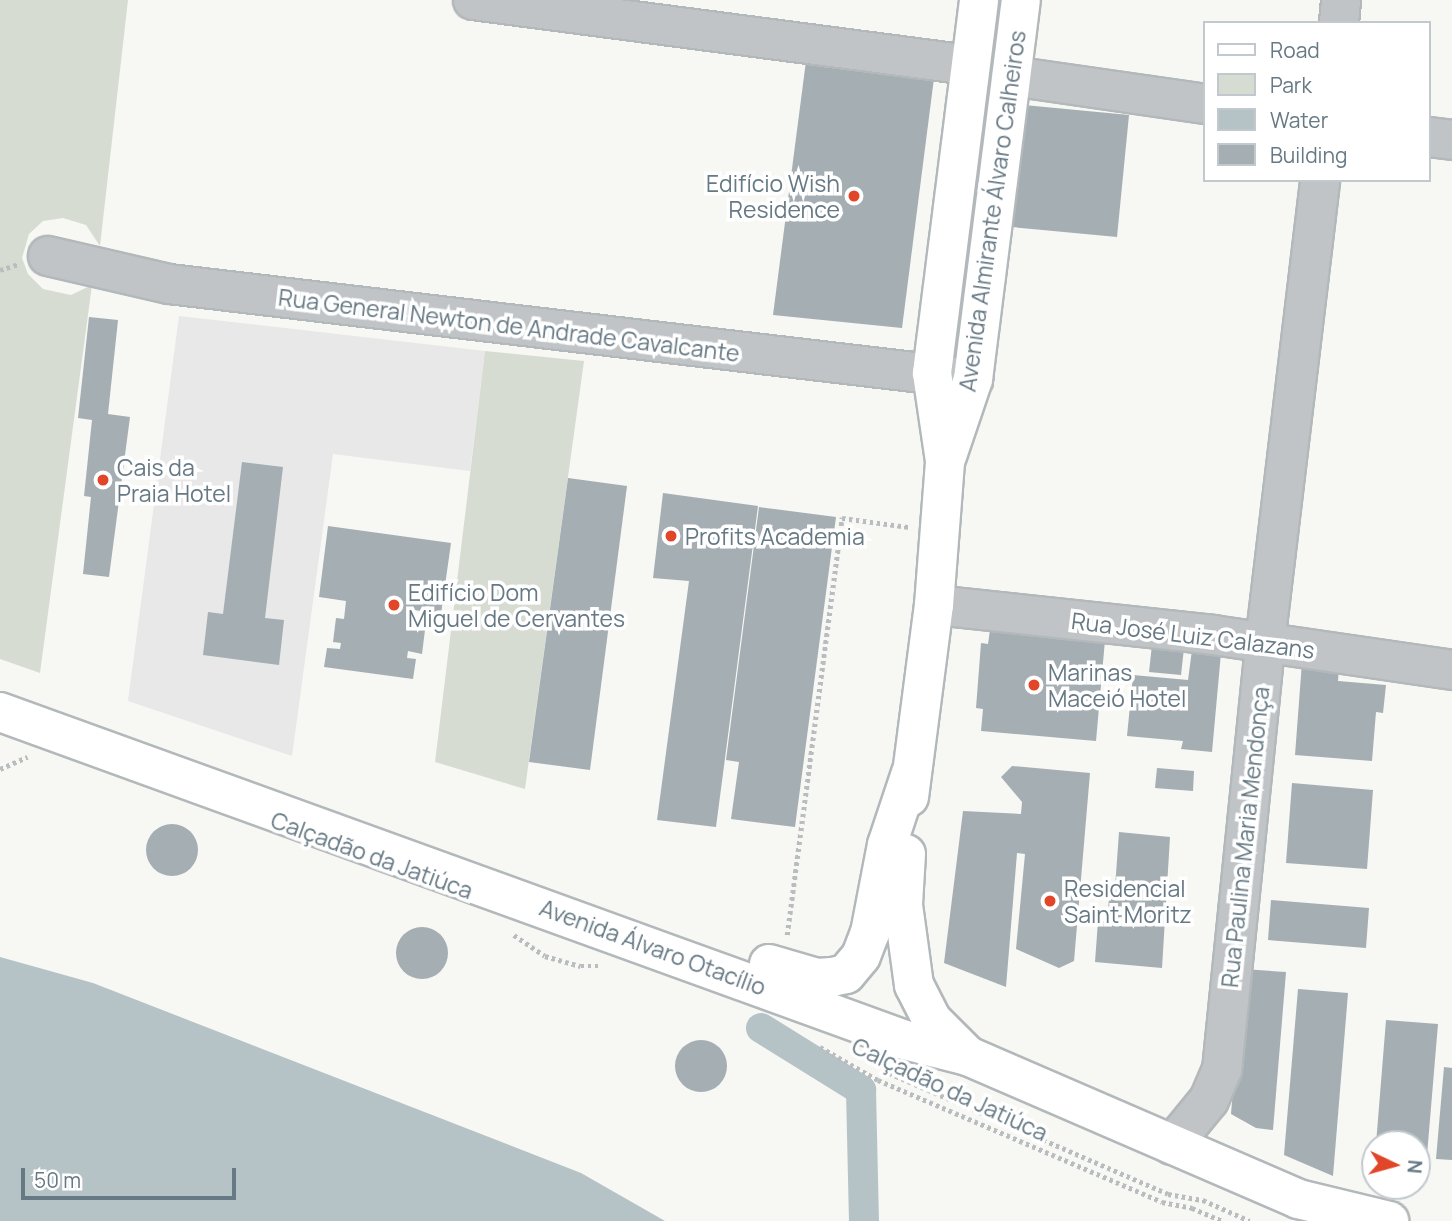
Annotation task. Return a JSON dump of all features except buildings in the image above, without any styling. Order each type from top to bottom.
[{"type":"main road","name":"Avenida Almirante Álvaro Calheiros","points":[[968,1056],[932,1020],[914,985],[903,905],[911,773],[942,531],[945,461],[932,373],[979,0]]},
{"type":"main road","name":"Avenida Almirante Álvaro Calheiros","points":[[945,461],[973,379],[1021,0]]},
{"type":"main road","name":"Avenida Álvaro Otacílio","points":[[0,687],[782,969],[817,978],[846,974]]},
{"type":"main road","name":"Avenida Álvaro Otacílio","points":[[0,712],[905,1040],[968,1056],[1172,1145],[1309,1210],[1389,1221]]},
{"type":"main road","name":"Avenida Almirante Álvaro Calheiros","points":[[846,974],[861,956],[870,933],[887,845],[911,773]]},
{"type":"street","points":[[473,0],[970,65]]},
{"type":"street","points":[[1339,21],[1341,0]]},
{"type":"street","points":[[1011,76],[1204,104]]},
{"type":"street","points":[[1431,137],[1452,140]]},
{"type":"street","name":"Rua Paulina Maria Mendonça","points":[[1172,1145],[1209,1100],[1222,1070],[1265,643],[1320,182]]},
{"type":"street","name":"Rua General Newton de Andrade Cavalcante","points":[[48,256],[169,284],[622,341],[973,379]]},
{"type":"street","name":"Rua José Luiz Calazans","points":[[934,605],[1265,643],[1452,670]]},
{"type":"path","points":[[782,969],[842,518],[942,531]]},
{"type":"path","points":[[0,769],[28,757],[40,761]]},
{"type":"path","points":[[504,929],[545,956],[581,966],[608,965]]},
{"type":"path","name":"Calçadão da Jatiúca","points":[[807,1040],[878,1080],[1162,1202],[1192,1208],[1223,1221]]},
{"type":"shaded area","points":[[179,316],[485,351],[470,471],[333,454],[292,756],[128,701]]},
{"type":"green space","points":[[0,0],[128,0],[100,246],[86,225],[63,218],[43,221],[29,234],[22,258],[28,274],[43,289],[71,295],[92,285],[40,673],[0,659]]},
{"type":"green space","points":[[485,351],[584,361],[525,789],[435,762]]},
{"type":"water","points":[[0,957],[93,983],[581,1173],[665,1221],[0,1221]]},
{"type":"waterway","points":[[761,1028],[861,1090],[864,1221]]},
{"type":"place","name":"Edifício Wish Residence","points":[[854,196]]},
{"type":"place","name":"Cais da Praia Hotel","points":[[103,480]]},
{"type":"place","name":"Profits Academia","points":[[671,536]]},
{"type":"place","name":"Edifício Dom Miguel de Cervantes","points":[[394,605]]},
{"type":"place","name":"Marinas Maceió Hotel","points":[[1034,685]]},
{"type":"place","name":"Residencial Saint Moritz","points":[[1050,901]]}]
